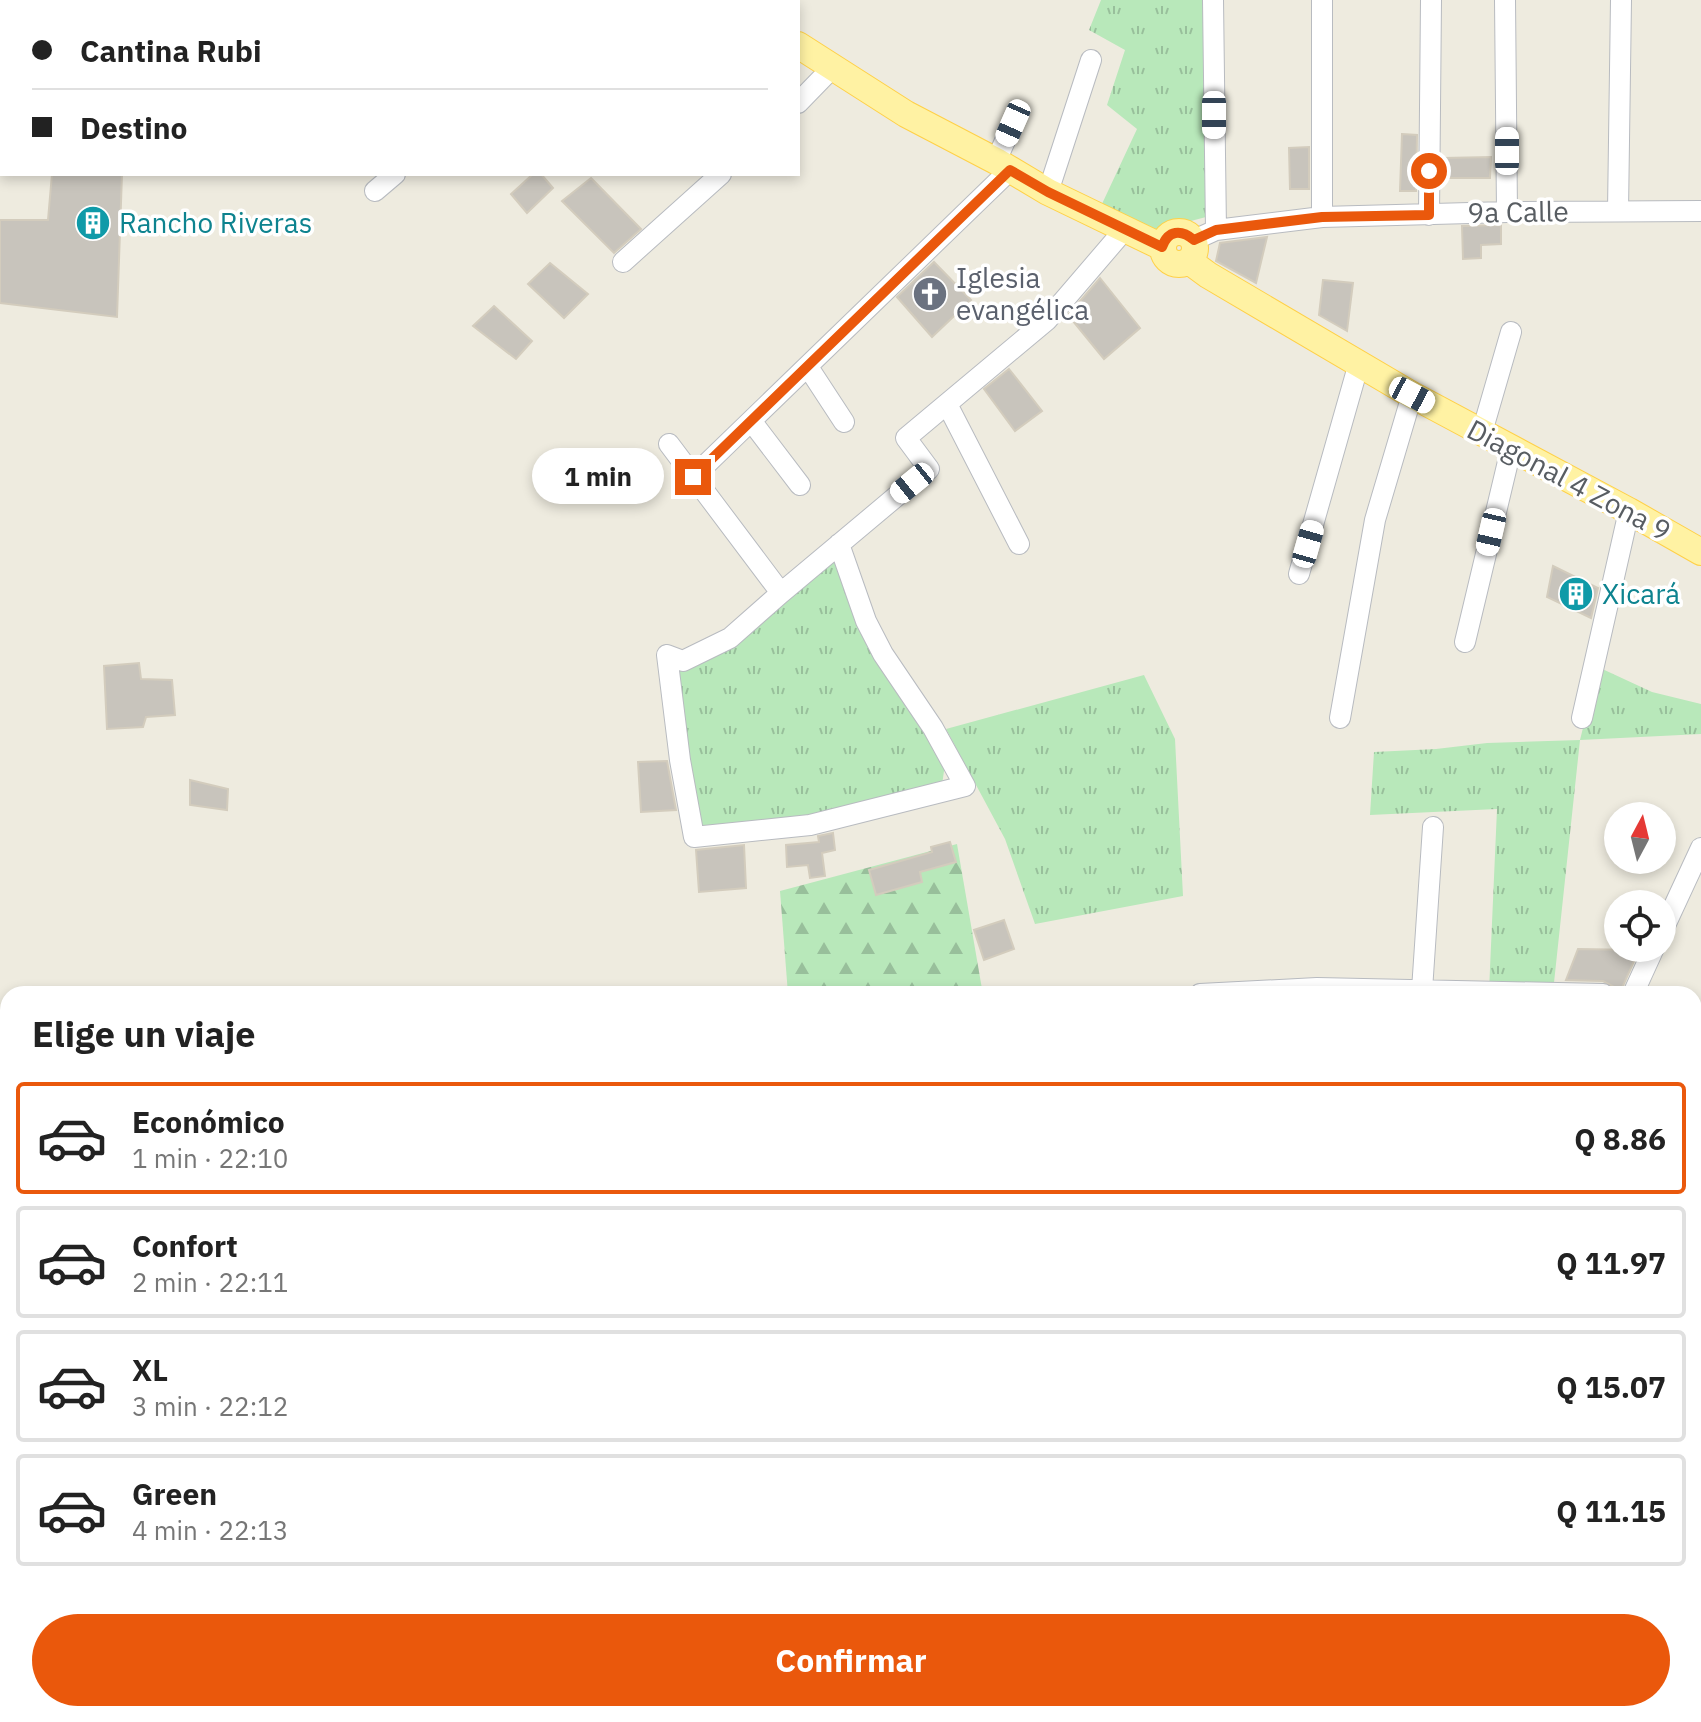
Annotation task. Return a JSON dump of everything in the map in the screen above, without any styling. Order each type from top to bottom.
[{"type":"main road","points":[[800,46],[906,114],[1048,192],[1125,229]]},
{"type":"main road","name":"Diagonal 4 Zona 9","points":[[1125,229],[1162,247],[1165,258],[1174,264],[1200,244],[1208,275],[1412,395],[1701,552]]},
{"type":"street","points":[[1200,244],[1213,0]]},
{"type":"street","points":[[1322,0],[1322,217]]},
{"type":"street","points":[[1429,215],[1431,0]]},
{"type":"street","points":[[1505,0],[1507,212]]},
{"type":"street","points":[[1618,211],[1621,0]]},
{"type":"street","points":[[1048,192],[1091,60]]},
{"type":"street","points":[[800,101],[833,67]]},
{"type":"street","points":[[693,477],[808,367],[1003,165],[1013,123]]},
{"type":"street","points":[[375,191],[393,176]]},
{"type":"street","points":[[623,262],[719,176]]},
{"type":"street","name":"9a Calle","points":[[1200,244],[1322,217],[1701,211]]},
{"type":"street","points":[[839,544],[866,621],[883,654],[933,728],[965,786],[810,825],[694,837],[680,760],[667,655],[683,661],[730,638],[781,593],[839,544],[929,469],[906,438],[1047,320],[1125,229]]},
{"type":"street","points":[[1482,432],[1511,332]]},
{"type":"street","points":[[1299,574],[1359,363]]},
{"type":"street","points":[[808,367],[844,422]]},
{"type":"street","points":[[1340,718],[1375,520],[1412,395]]},
{"type":"street","points":[[947,404],[1019,544]]},
{"type":"street","points":[[752,422],[800,485]]},
{"type":"street","points":[[669,444],[781,593]]},
{"type":"street","points":[[1465,642],[1511,449]]},
{"type":"street","points":[[1582,718],[1629,511]]},
{"type":"street","points":[[1422,986],[1433,827]]},
{"type":"street","points":[[1676,902],[1701,848]]},
{"type":"street","points":[[1637,986],[1648,962]]},
{"type":"green space","points":[[1101,0],[1204,0],[1206,217],[1153,231],[1101,206],[1137,129],[1107,105],[1125,50],[1089,30]]},
{"type":"green space","points":[[836,554],[945,764],[942,785],[872,805],[720,832],[697,830],[676,667]]},
{"type":"green space","points":[[1598,667],[1652,692],[1701,704],[1701,734],[1580,740]]},
{"type":"green space","points":[[1144,675],[1175,739],[1183,896],[1035,924],[1005,839],[946,729]]},
{"type":"green space","points":[[1580,740],[1554,986],[1489,986],[1497,809],[1370,815],[1374,752],[1487,743]]},
{"type":"green space","points":[[957,844],[981,986],[787,986],[780,891]]},
{"type":"building","points":[[1402,134],[1417,135],[1416,191],[1400,191]]},
{"type":"building","points":[[1309,147],[1309,189],[1290,189],[1289,148]]},
{"type":"building","points":[[1491,157],[1490,178],[1442,178],[1443,158]]},
{"type":"building","points":[[52,176],[122,176],[117,317],[0,303],[0,220],[48,220]]},
{"type":"building","points":[[531,176],[543,176],[553,188],[527,213],[511,194]]},
{"type":"building","points":[[591,178],[641,229],[614,253],[562,201]]},
{"type":"building","points":[[1501,225],[1501,244],[1481,245],[1481,258],[1463,259],[1462,226]]},
{"type":"building","points":[[1267,237],[1256,283],[1216,261],[1220,243]]},
{"type":"building","name":"Iglesia evangélica","points":[[934,262],[971,300],[932,337],[897,297]]},
{"type":"building","points":[[550,263],[588,294],[564,318],[528,284]]},
{"type":"building","points":[[1100,278],[1140,328],[1104,359],[1068,315]]},
{"type":"building","points":[[1323,280],[1353,283],[1347,331],[1319,315]]},
{"type":"building","points":[[494,306],[532,341],[516,359],[473,326]]},
{"type":"building","points":[[1009,369],[1042,411],[1015,431],[984,389]]},
{"type":"building","name":"Xicará","points":[[1553,566],[1598,588],[1591,618],[1547,597]]},
{"type":"building","points":[[139,663],[141,679],[172,680],[175,715],[146,717],[143,727],[107,729],[104,666]]},
{"type":"building","points":[[667,761],[676,810],[641,812],[638,762]]},
{"type":"building","points":[[190,780],[228,789],[227,810],[190,805]]},
{"type":"building","points":[[833,833],[835,850],[822,853],[825,876],[810,878],[808,865],[787,867],[786,845],[819,842],[818,836]]},
{"type":"building","points":[[950,842],[956,862],[920,872],[922,882],[876,895],[869,870],[932,852],[931,847]]},
{"type":"building","points":[[744,845],[746,888],[699,892],[696,850]]},
{"type":"building","points":[[1004,920],[1014,949],[984,960],[974,930]]},
{"type":"building","points":[[1578,949],[1604,949],[1604,962],[1634,962],[1623,986],[1612,986],[1603,981],[1566,980]]},
{"type":"place","name":"Rancho Riveras","points":[[93,223]]},
{"type":"place","name":"Iglesia evangélica","points":[[930,294]]},
{"type":"place","name":"Xicará","points":[[1576,594]]},
{"type":"route","points":[[693,477],[1010,170],[1048,192],[1162,247],[1166,237],[1175,232],[1194,240],[1216,230],[1322,217],[1429,215],[1429,171]]}]
